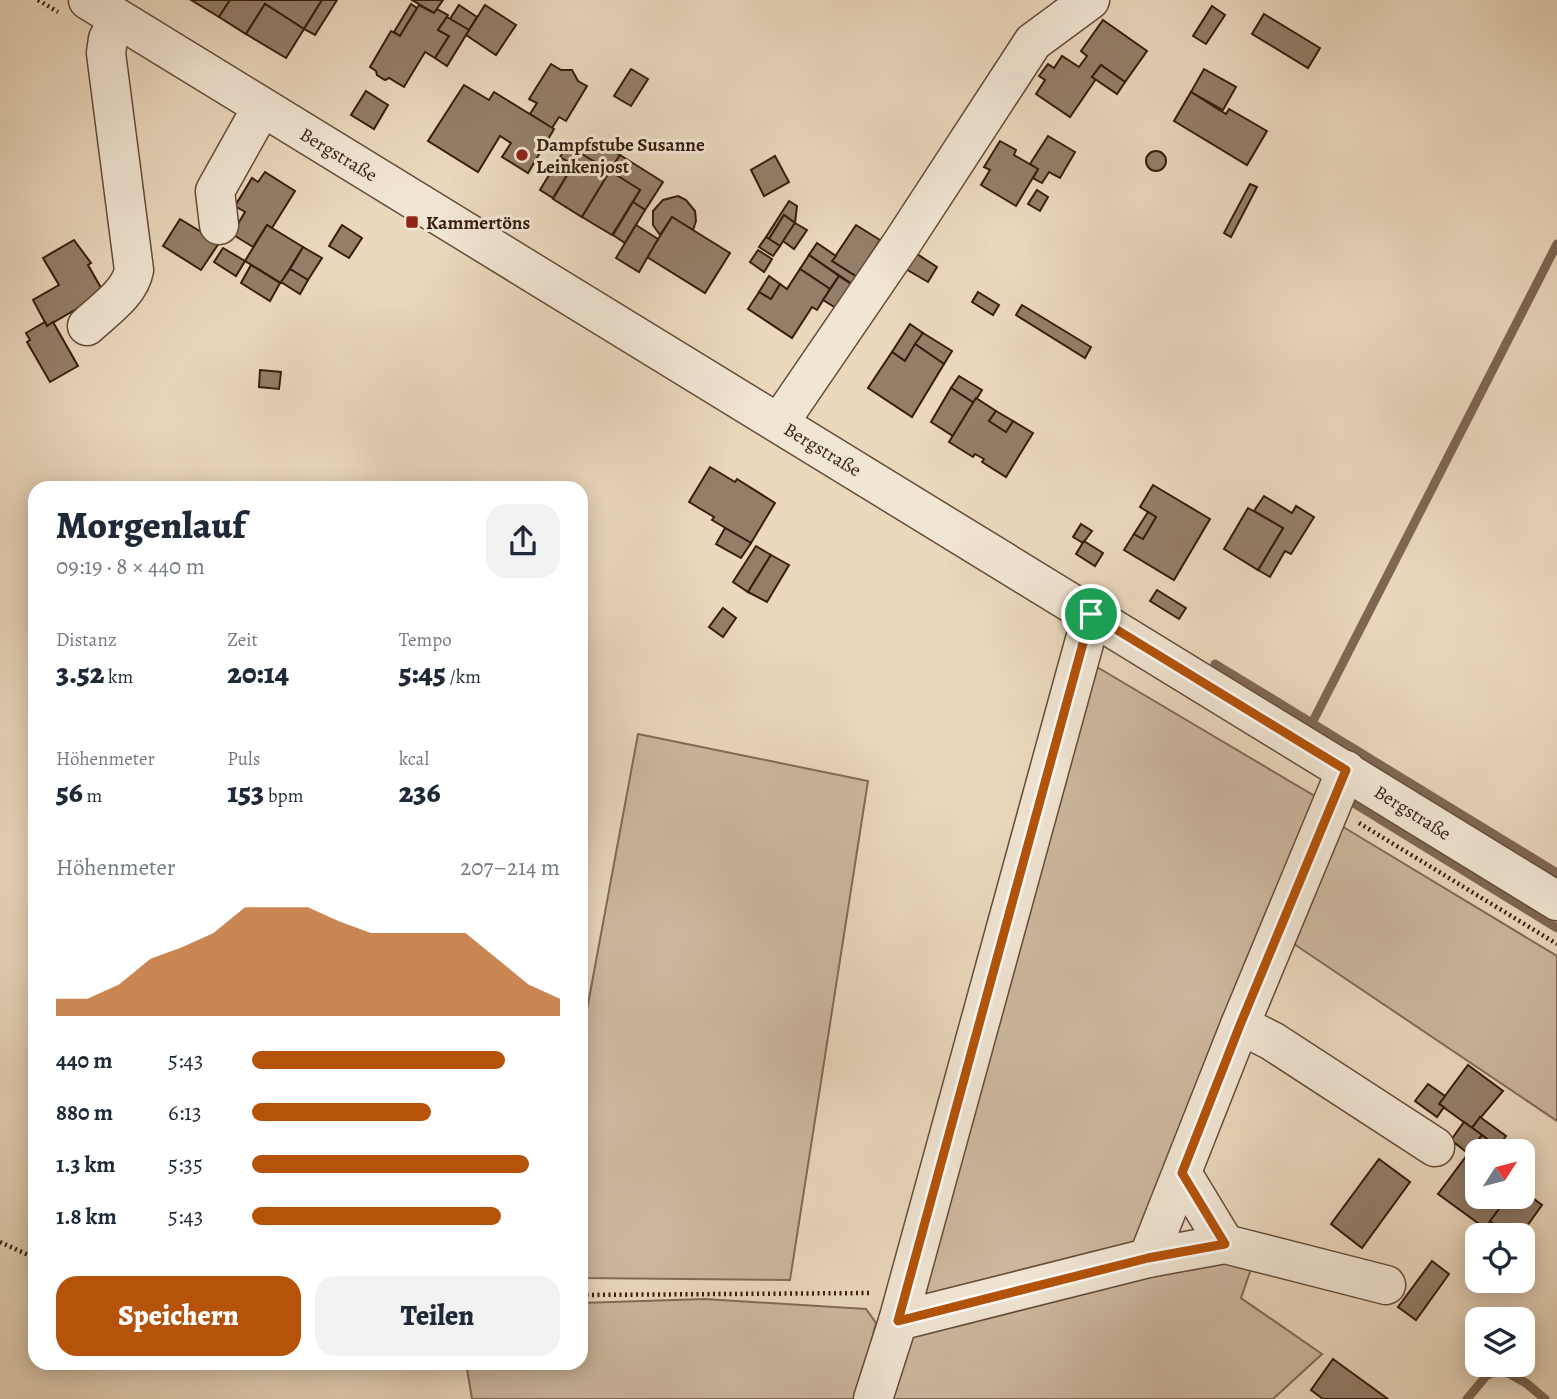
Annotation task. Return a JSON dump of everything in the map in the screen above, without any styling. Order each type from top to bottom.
[{"type":"street","points":[[779,423],[902,243],[1033,42],[1090,0]]},
{"type":"street","name":"Bergstraße","points":[[91,12],[262,107],[1091,614],[1339,785],[1557,901]]},
{"type":"street","points":[[87,326],[126,289],[134,270],[106,53],[108,39],[91,12]]},
{"type":"street","points":[[219,225],[215,191],[262,107]]},
{"type":"street","points":[[873,1399],[900,1310],[1091,614]]},
{"type":"street","points":[[1148,1258],[1339,785]]},
{"type":"street","points":[[1240,1025],[1272,1041],[1435,1147]]},
{"type":"street","points":[[1182,1173],[1225,1244]]},
{"type":"street","points":[[900,1310],[1225,1244],[1386,1285]]},
{"type":"path","points":[[38,0],[91,12]]},
{"type":"path","points":[[1339,785],[1345,814],[1557,944]]},
{"type":"path","points":[[0,1242],[28,1255]]},
{"type":"path","points":[[588,1295],[877,1293],[900,1310]]},
{"type":"shaded area","points":[[1097,667],[1318,798],[1154,1217],[1124,1254],[932,1298],[918,1284]]},
{"type":"shaded area","points":[[638,734],[868,781],[790,1280],[588,1278],[588,1004]]},
{"type":"shaded area","points":[[1340,825],[1557,956],[1557,1121],[1288,940]]},
{"type":"shaded area","points":[[1188,1257],[1252,1266],[1241,1298],[1322,1354],[1273,1399],[888,1399],[916,1328]]},
{"type":"shaded area","points":[[705,1299],[866,1309],[876,1323],[857,1399],[472,1399],[467,1370],[588,1370],[588,1303]]},
{"type":"building","points":[[191,0],[230,0],[219,17]]},
{"type":"building","points":[[230,0],[322,0],[304,29],[265,4],[246,34],[219,17]]},
{"type":"building","points":[[322,0],[337,0],[315,35],[304,29]]},
{"type":"building","points":[[412,0],[443,0],[434,13]]},
{"type":"building","points":[[265,4],[304,29],[286,58],[246,34]]},
{"type":"building","points":[[411,4],[417,8],[400,36],[394,32]]},
{"type":"building","points":[[419,5],[434,13],[437,9],[448,15],[438,30],[449,36],[435,58],[425,52],[404,87],[389,78],[385,80],[370,67],[391,31],[400,36]]},
{"type":"building","points":[[459,5],[477,17],[469,30],[450,19]]},
{"type":"building","points":[[485,5],[516,25],[496,55],[466,35]]},
{"type":"building","points":[[1212,6],[1225,15],[1206,44],[1193,36]]},
{"type":"building","points":[[1264,14],[1320,48],[1308,68],[1252,34]]},
{"type":"building","points":[[447,17],[469,30],[447,66],[435,58],[449,36],[438,30]]},
{"type":"building","points":[[1103,20],[1147,51],[1125,82],[1101,65],[1092,77],[1096,79],[1070,117],[1036,94],[1045,80],[1039,76],[1048,64],[1054,68],[1062,56],[1079,67],[1087,56],[1081,51]]},
{"type":"building","points":[[551,64],[561,70],[572,70],[578,81],[587,86],[566,121],[559,117],[552,128],[530,114],[537,103],[529,99]]},
{"type":"building","points":[[1101,65],[1125,82],[1117,94],[1092,77]]},
{"type":"building","points":[[631,69],[648,79],[631,106],[614,96]]},
{"type":"building","points":[[1204,69],[1236,87],[1223,110],[1191,92]]},
{"type":"building","points":[[464,85],[489,100],[494,92],[554,129],[528,173],[502,157],[511,143],[500,136],[478,172],[428,141]]},
{"type":"building","points":[[366,91],[388,105],[374,129],[351,115]]},
{"type":"building","points":[[1191,92],[1226,114],[1229,109],[1267,131],[1247,165],[1174,121]]},
{"type":"building","points":[[1048,136],[1075,152],[1060,178],[1049,172],[1042,183],[1033,178],[1038,169],[1030,164]]},
{"type":"building","points":[[590,137],[620,155],[610,171],[580,153]]},
{"type":"building","points":[[1000,141],[1016,150],[1014,155],[1038,169],[1016,206],[981,185],[990,170],[984,167]]},
{"type":"building","points":[[568,145],[580,153],[573,165],[560,157]]},
{"type":"building","points":[[1156,151],[1163,154],[1166,161],[1163,168],[1156,171],[1149,168],[1146,161],[1149,154]]},
{"type":"building","points":[[580,153],[610,171],[582,217],[553,199]]},
{"type":"building","points":[[620,155],[663,182],[645,210],[633,202],[640,190],[610,171]]},
{"type":"building","points":[[775,156],[789,182],[764,196],[751,170]]},
{"type":"building","points":[[560,157],[573,165],[553,198],[540,190]]},
{"type":"building","points":[[610,171],[640,190],[612,235],[582,217]]},
{"type":"building","points":[[265,172],[295,191],[272,228],[267,225],[253,247],[232,234],[245,212],[235,206],[252,178],[258,182]]},
{"type":"building","points":[[1250,184],[1257,187],[1231,237],[1224,233]]},
{"type":"building","points":[[1037,190],[1048,197],[1040,211],[1028,204]]},
{"type":"building","points":[[678,196],[686,200],[695,211],[693,230],[672,217],[660,235],[653,225],[653,211],[663,200]]},
{"type":"building","points":[[789,201],[797,206],[795,223],[784,215],[769,239],[766,237]]},
{"type":"building","points":[[633,202],[645,210],[625,243],[613,235]]},
{"type":"building","points":[[784,215],[795,223],[780,246],[769,239]]},
{"type":"building","points":[[672,217],[730,253],[705,293],[647,257]]},
{"type":"building","points":[[180,219],[219,243],[201,270],[163,246]]},
{"type":"building","points":[[795,223],[807,230],[794,249],[783,241]]},
{"type":"building","points":[[267,225],[303,247],[281,283],[245,261]]},
{"type":"building","points":[[342,225],[362,238],[349,258],[329,246]]},
{"type":"building","points":[[636,225],[658,239],[639,272],[616,258]]},
{"type":"building","points":[[856,225],[880,240],[857,277],[832,261]]},
{"type":"building","points":[[766,237],[780,246],[773,256],[759,247]]},
{"type":"building","points":[[74,240],[91,263],[88,265],[104,293],[47,326],[33,300],[59,285],[43,258]]},
{"type":"building","points":[[817,243],[836,256],[832,261],[857,277],[852,284],[809,255]]},
{"type":"building","points":[[303,247],[322,258],[308,280],[290,269]]},
{"type":"building","points":[[223,248],[245,261],[236,276],[214,262]]},
{"type":"building","points":[[758,250],[772,259],[764,272],[750,262]]},
{"type":"building","points":[[914,252],[937,267],[928,282],[904,268]]},
{"type":"building","points":[[809,255],[839,276],[830,289],[800,269]]},
{"type":"building","points":[[251,265],[280,283],[270,301],[241,283]]},
{"type":"building","points":[[290,269],[308,280],[300,294],[281,282]]},
{"type":"building","points":[[800,269],[830,289],[817,310],[812,307],[792,338],[748,309],[759,292],[771,299],[780,284],[787,289]]},
{"type":"building","points":[[769,276],[780,284],[771,299],[759,292]]},
{"type":"building","points":[[839,276],[860,290],[844,313],[823,300]]},
{"type":"building","points":[[978,292],[999,305],[993,315],[972,302]]},
{"type":"building","points":[[1022,305],[1091,347],[1085,358],[1016,315]]},
{"type":"building","points":[[45,322],[47,326],[53,322],[78,366],[50,382],[27,342],[30,340],[26,333]]},
{"type":"building","points":[[910,324],[923,333],[905,361],[892,352]]},
{"type":"building","points":[[923,333],[952,351],[944,364],[915,344]]},
{"type":"building","points":[[915,344],[944,364],[912,417],[868,388],[892,352],[905,361]]},
{"type":"building","points":[[260,370],[281,372],[279,389],[259,387]]},
{"type":"building","points":[[959,376],[982,390],[974,403],[951,388]]},
{"type":"building","points":[[951,388],[974,403],[953,436],[931,422]]},
{"type":"building","points":[[976,398],[996,411],[989,421],[1006,431],[1013,421],[1033,433],[1006,477],[982,462],[984,459],[975,454],[973,457],[949,442]]},
{"type":"building","points":[[996,411],[1013,421],[1006,432],[989,421]]},
{"type":"building","points":[[710,467],[735,482],[737,479],[775,503],[751,543],[712,520],[714,517],[689,502]]},
{"type":"building","points":[[1153,485],[1210,519],[1174,580],[1124,550],[1134,534],[1143,539],[1156,517],[1140,507]]},
{"type":"building","points":[[1264,496],[1292,513],[1296,506],[1314,517],[1291,554],[1285,551],[1270,577],[1258,570],[1283,528],[1254,511]]},
{"type":"building","points":[[1248,508],[1283,528],[1258,570],[1224,549]]},
{"type":"building","points":[[1148,512],[1156,517],[1143,539],[1134,534]]},
{"type":"building","points":[[1081,524],[1092,531],[1083,543],[1073,537]]},
{"type":"building","points":[[725,528],[751,543],[741,558],[716,544]]},
{"type":"building","points":[[1084,541],[1103,553],[1095,566],[1076,554]]},
{"type":"building","points":[[756,546],[771,555],[748,592],[733,582]]},
{"type":"building","points":[[771,555],[789,565],[767,602],[748,592]]},
{"type":"building","points":[[1157,590],[1186,608],[1179,619],[1150,601]]},
{"type":"building","points":[[723,608],[736,618],[723,637],[709,627]]},
{"type":"building","points":[[1468,1065],[1503,1091],[1472,1128],[1439,1104]]},
{"type":"building","points":[[1428,1084],[1445,1096],[1439,1104],[1444,1107],[1437,1117],[1415,1101]]},
{"type":"building","points":[[1480,1117],[1506,1136],[1504,1139],[1487,1139],[1472,1128]]},
{"type":"building","points":[[1464,1122],[1482,1135],[1479,1139],[1465,1139],[1465,1151],[1451,1140]]},
{"type":"building","points":[[1465,1158],[1465,1209],[1499,1209],[1489,1223],[1478,1223],[1438,1194]]},
{"type":"building","points":[[1379,1159],[1410,1182],[1362,1248],[1331,1224]]},
{"type":"building","points":[[1535,1200],[1542,1205],[1529,1223],[1490,1221],[1499,1209],[1535,1209]]},
{"type":"building","points":[[1432,1261],[1449,1274],[1416,1320],[1398,1307]]},
{"type":"building","points":[[1333,1359],[1388,1399],[1323,1399],[1311,1390]]},
{"type":"waterway","points":[[1312,723],[1557,244]]},
{"type":"waterway","points":[[1215,664],[1557,873]]},
{"type":"waterway","points":[[1352,802],[1557,928]]},
{"type":"waterway","points":[[1467,1399],[1486,1376],[1501,1369],[1526,1383],[1545,1399]]},
{"type":"place","name":"Dampfstube Susanne Leinkenjost","points":[[522,155]]},
{"type":"place","name":"Kammertöns","points":[[412,222]]},
{"type":"route","points":[[1091,614],[1346,770],[1182,1173],[1225,1244],[1148,1258],[898,1321],[1083,641],[1091,614]]}]
